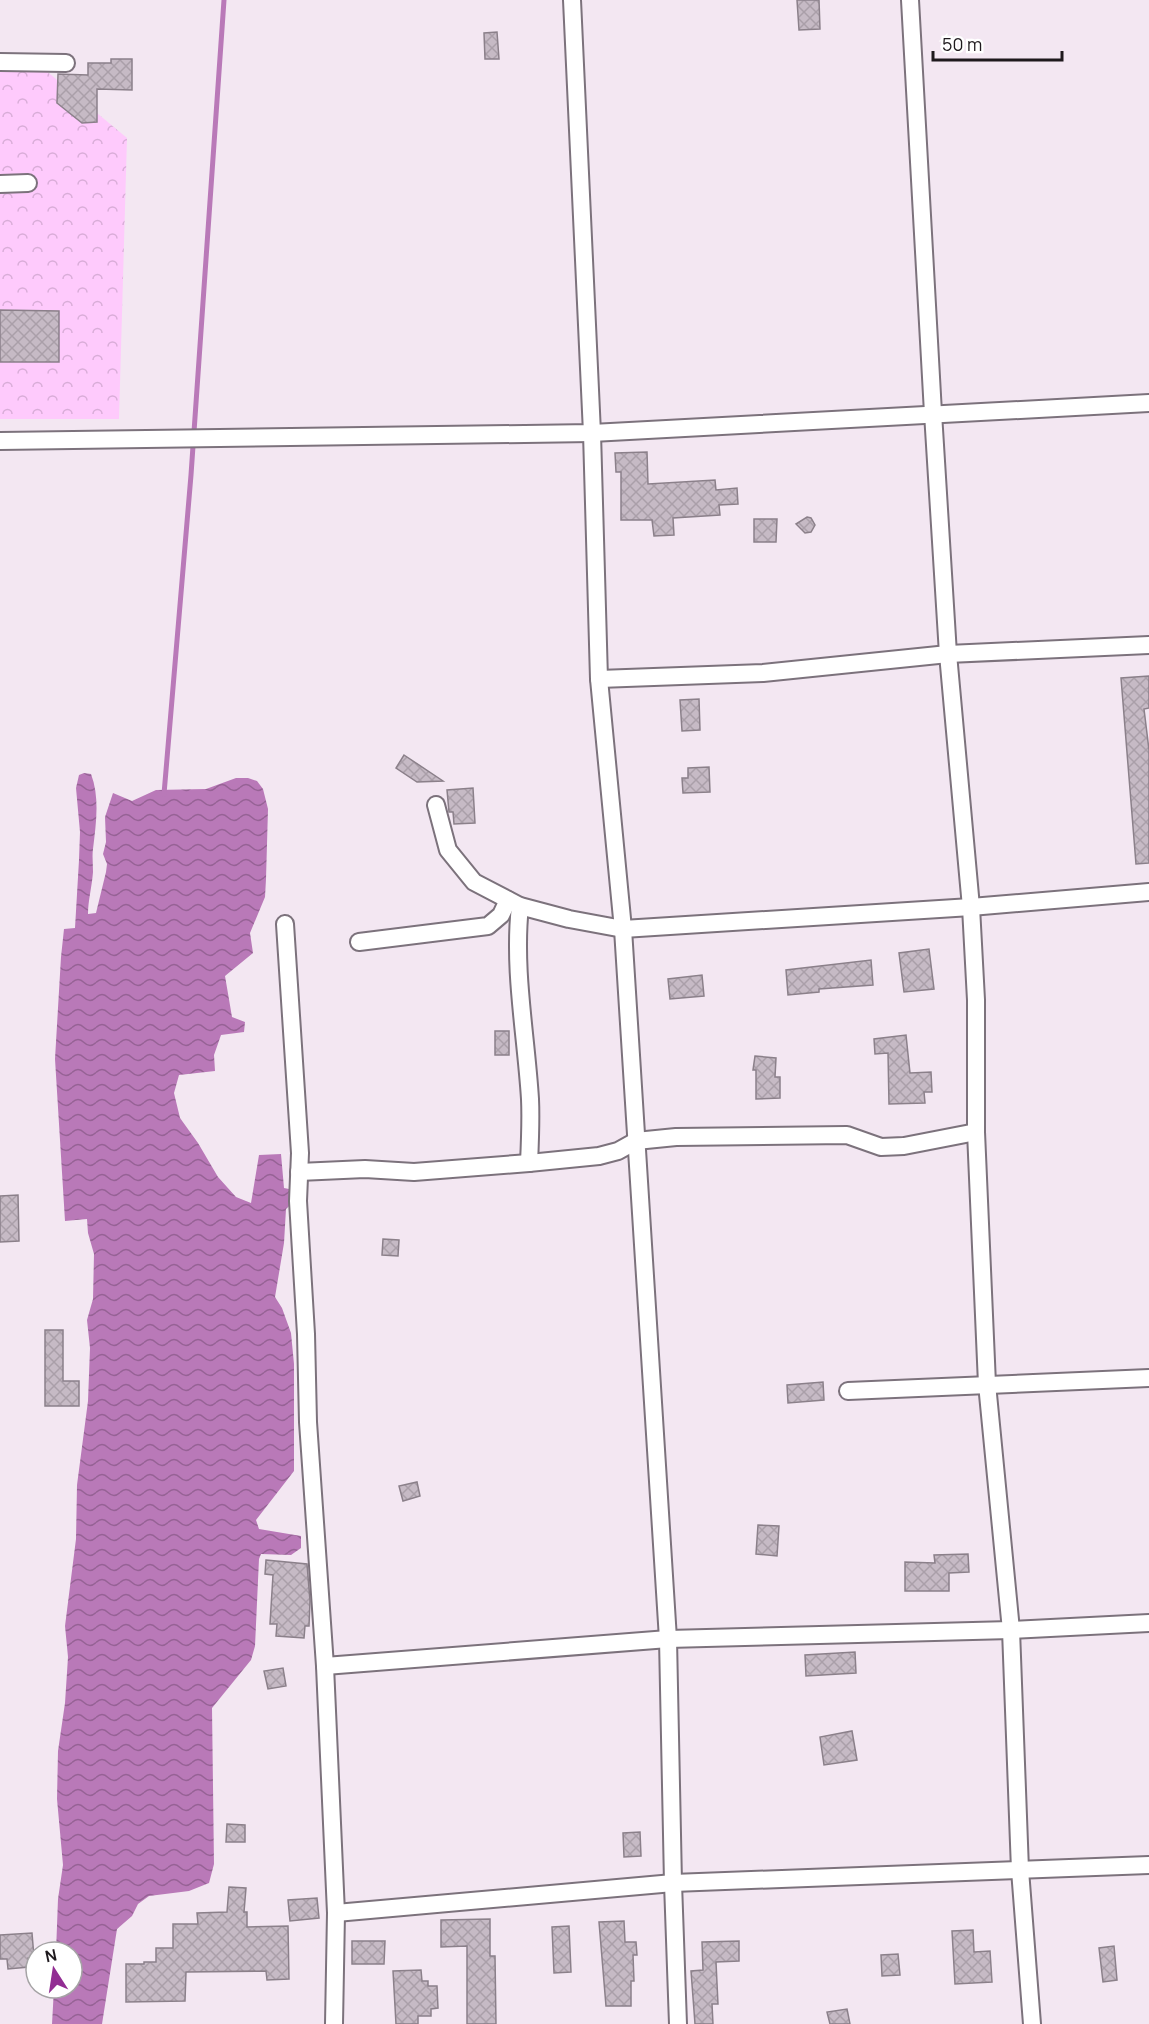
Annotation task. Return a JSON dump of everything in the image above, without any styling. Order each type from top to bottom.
[{"type":"street","points":[[572,0],[592,433],[600,679],[623,929],[668,1639],[678,2024]]},
{"type":"street","points":[[910,0],[948,654],[971,907],[976,1000],[976,1132],[987,1384],[1011,1630],[1020,1870],[1032,2024]]},
{"type":"street","points":[[0,62],[66,63]]},
{"type":"street","points":[[0,184],[28,183]]},
{"type":"street","points":[[0,441],[592,433],[1149,403]]},
{"type":"street","points":[[600,679],[763,673],[948,654],[1149,645]]},
{"type":"street","points":[[436,805],[448,850],[474,882],[514,903],[568,919],[623,929],[971,907],[1149,892]]},
{"type":"street","points":[[359,942],[488,926],[514,903]]},
{"type":"street","points":[[514,903],[518,928],[519,975],[530,1099],[530,1163]]},
{"type":"street","points":[[285,924],[299,1141],[298,1201],[306,1334],[308,1422],[325,1666],[336,1913],[334,2024]]},
{"type":"street","points":[[299,1172],[365,1169],[414,1172],[530,1163],[599,1156],[618,1151],[636,1141],[676,1137],[847,1135],[881,1147],[904,1146],[976,1132]]},
{"type":"street","points":[[848,1391],[1149,1378]]},
{"type":"street","points":[[325,1666],[668,1639],[1011,1630],[1149,1623]]},
{"type":"street","points":[[336,1913],[673,1883],[1149,1865]]},
{"type":"green space","points":[[0,69],[44,69],[127,138],[119,419],[0,419]]},
{"type":"water","points":[[91,774],[96,802],[93,872],[88,914],[96,913],[106,872],[107,864],[103,854],[106,842],[105,817],[113,793],[132,801],[156,790],[206,789],[236,778],[257,781],[263,789],[268,809],[265,897],[250,933],[253,953],[225,976],[232,1017],[245,1022],[244,1032],[221,1035],[214,1055],[215,1071],[179,1075],[174,1093],[180,1118],[218,1177],[236,1197],[251,1203],[259,1155],[281,1154],[284,1188],[289,1189],[289,1206],[286,1209],[284,1243],[275,1297],[282,1308],[291,1333],[294,1364],[294,1471],[256,1520],[259,1529],[301,1536],[301,1548],[291,1555],[261,1554],[255,1646],[251,1660],[212,1708],[214,1864],[209,1883],[189,1891],[149,1896],[138,1904],[132,1916],[117,1929],[102,2024],[52,2024],[53,2000],[84,2000],[84,1940],[56,1940],[58,1899],[63,1865],[57,1799],[58,1751],[65,1703],[68,1657],[65,1626],[76,1539],[77,1485],[88,1401],[90,1348],[87,1320],[93,1299],[94,1254],[87,1219],[65,1221],[55,1059],[64,929],[75,928],[80,832],[76,788],[79,775]]},
{"type":"building","points":[[797,0],[819,0],[820,29],[799,30]]},
{"type":"building","points":[[497,32],[499,59],[485,59],[484,33]]},
{"type":"building","points":[[111,59],[132,59],[132,90],[97,89],[97,122],[82,123],[57,103],[58,74],[88,75],[88,63],[111,63]]},
{"type":"building","points":[[0,310],[59,311],[59,362],[0,362]]},
{"type":"building","points":[[647,452],[648,484],[715,480],[716,490],[737,488],[738,504],[719,505],[720,515],[673,518],[674,535],[654,536],[652,520],[621,520],[621,472],[616,472],[615,453]]},
{"type":"building","points":[[807,517],[811,518],[815,525],[811,532],[805,533],[796,524]]},
{"type":"building","points":[[754,519],[777,519],[776,542],[754,542]]},
{"type":"building","points":[[1149,676],[1149,708],[1144,709],[1149,750],[1149,863],[1136,864],[1121,678]]},
{"type":"building","points":[[699,699],[700,730],[682,731],[680,700]]},
{"type":"building","points":[[404,755],[443,781],[417,782],[396,768]]},
{"type":"building","points":[[709,767],[710,792],[683,793],[682,778],[688,778],[688,768]]},
{"type":"building","points":[[473,788],[475,823],[454,824],[453,812],[449,812],[447,790]]},
{"type":"building","points":[[929,949],[934,989],[904,992],[899,953]]},
{"type":"building","points":[[871,960],[873,985],[819,989],[819,992],[788,995],[786,970]]},
{"type":"building","points":[[702,975],[704,996],[670,999],[668,979]]},
{"type":"building","points":[[495,1031],[509,1031],[509,1055],[495,1055]]},
{"type":"building","points":[[906,1035],[910,1073],[931,1072],[932,1092],[924,1092],[925,1103],[889,1104],[888,1053],[875,1054],[874,1039]]},
{"type":"building","points":[[755,1056],[776,1058],[775,1077],[780,1077],[780,1098],[756,1099],[756,1070],[753,1070]]},
{"type":"building","points":[[18,1195],[19,1241],[0,1242],[0,1196]]},
{"type":"building","points":[[383,1239],[399,1240],[398,1256],[382,1255]]},
{"type":"building","points":[[45,1330],[63,1330],[63,1381],[79,1381],[79,1406],[45,1406]]},
{"type":"building","points":[[823,1382],[824,1400],[788,1403],[787,1385]]},
{"type":"building","points":[[417,1482],[420,1496],[403,1501],[399,1486]]},
{"type":"building","points":[[758,1525],[779,1526],[777,1556],[756,1554]]},
{"type":"building","points":[[968,1554],[969,1572],[949,1573],[949,1591],[905,1591],[905,1562],[935,1563],[934,1555]]},
{"type":"building","points":[[266,1560],[307,1564],[310,1601],[309,1626],[305,1626],[304,1638],[276,1636],[277,1624],[270,1624],[273,1575],[265,1574]]},
{"type":"building","points":[[855,1652],[856,1673],[806,1676],[805,1655]]},
{"type":"building","points":[[283,1668],[286,1686],[268,1689],[264,1671]]},
{"type":"building","points":[[852,1731],[857,1760],[824,1765],[820,1737]]},
{"type":"building","points":[[227,1824],[245,1825],[245,1842],[226,1842]]},
{"type":"building","points":[[640,1832],[641,1856],[624,1857],[623,1833]]},
{"type":"building","points":[[229,1887],[246,1888],[244,1912],[247,1912],[247,1927],[288,1926],[289,1979],[267,1980],[266,1971],[186,1972],[185,2001],[126,2002],[126,1964],[156,1962],[156,1948],[173,1948],[173,1924],[198,1924],[197,1913],[227,1912]]},
{"type":"building","points":[[317,1898],[319,1918],[290,1921],[288,1900]]},
{"type":"building","points":[[490,1919],[490,1956],[495,1956],[496,2024],[467,2024],[467,1946],[441,1947],[441,1920]]},
{"type":"building","points":[[624,1921],[625,1942],[636,1942],[637,1955],[633,1955],[634,1981],[631,1981],[631,2006],[606,2006],[599,1922]]},
{"type":"building","points":[[569,1926],[571,1972],[554,1973],[552,1927]]},
{"type":"building","points":[[973,1930],[974,1952],[990,1951],[992,1982],[955,1984],[952,1931]]},
{"type":"building","points":[[32,1933],[33,1940],[24,1940],[24,1967],[8,1969],[7,1959],[0,1959],[0,1935]]},
{"type":"building","points":[[352,1941],[385,1941],[384,1964],[352,1964]]},
{"type":"building","points":[[739,1941],[739,1961],[716,1962],[718,2004],[712,2004],[713,2024],[695,2024],[691,1971],[703,1970],[702,1942]]},
{"type":"building","points":[[1114,1946],[1117,1980],[1103,1982],[1099,1948]]},
{"type":"building","points":[[898,1954],[900,1975],[882,1976],[881,1955]]},
{"type":"building","points":[[421,1970],[422,1981],[428,1981],[428,1986],[437,1986],[438,2008],[431,2009],[431,2016],[418,2016],[418,2024],[396,2024],[393,1971]]},
{"type":"building","points":[[847,2009],[850,2024],[830,2024],[827,2012]]},
{"type":"waterway","points":[[164,794],[191,475],[224,0]]}]
